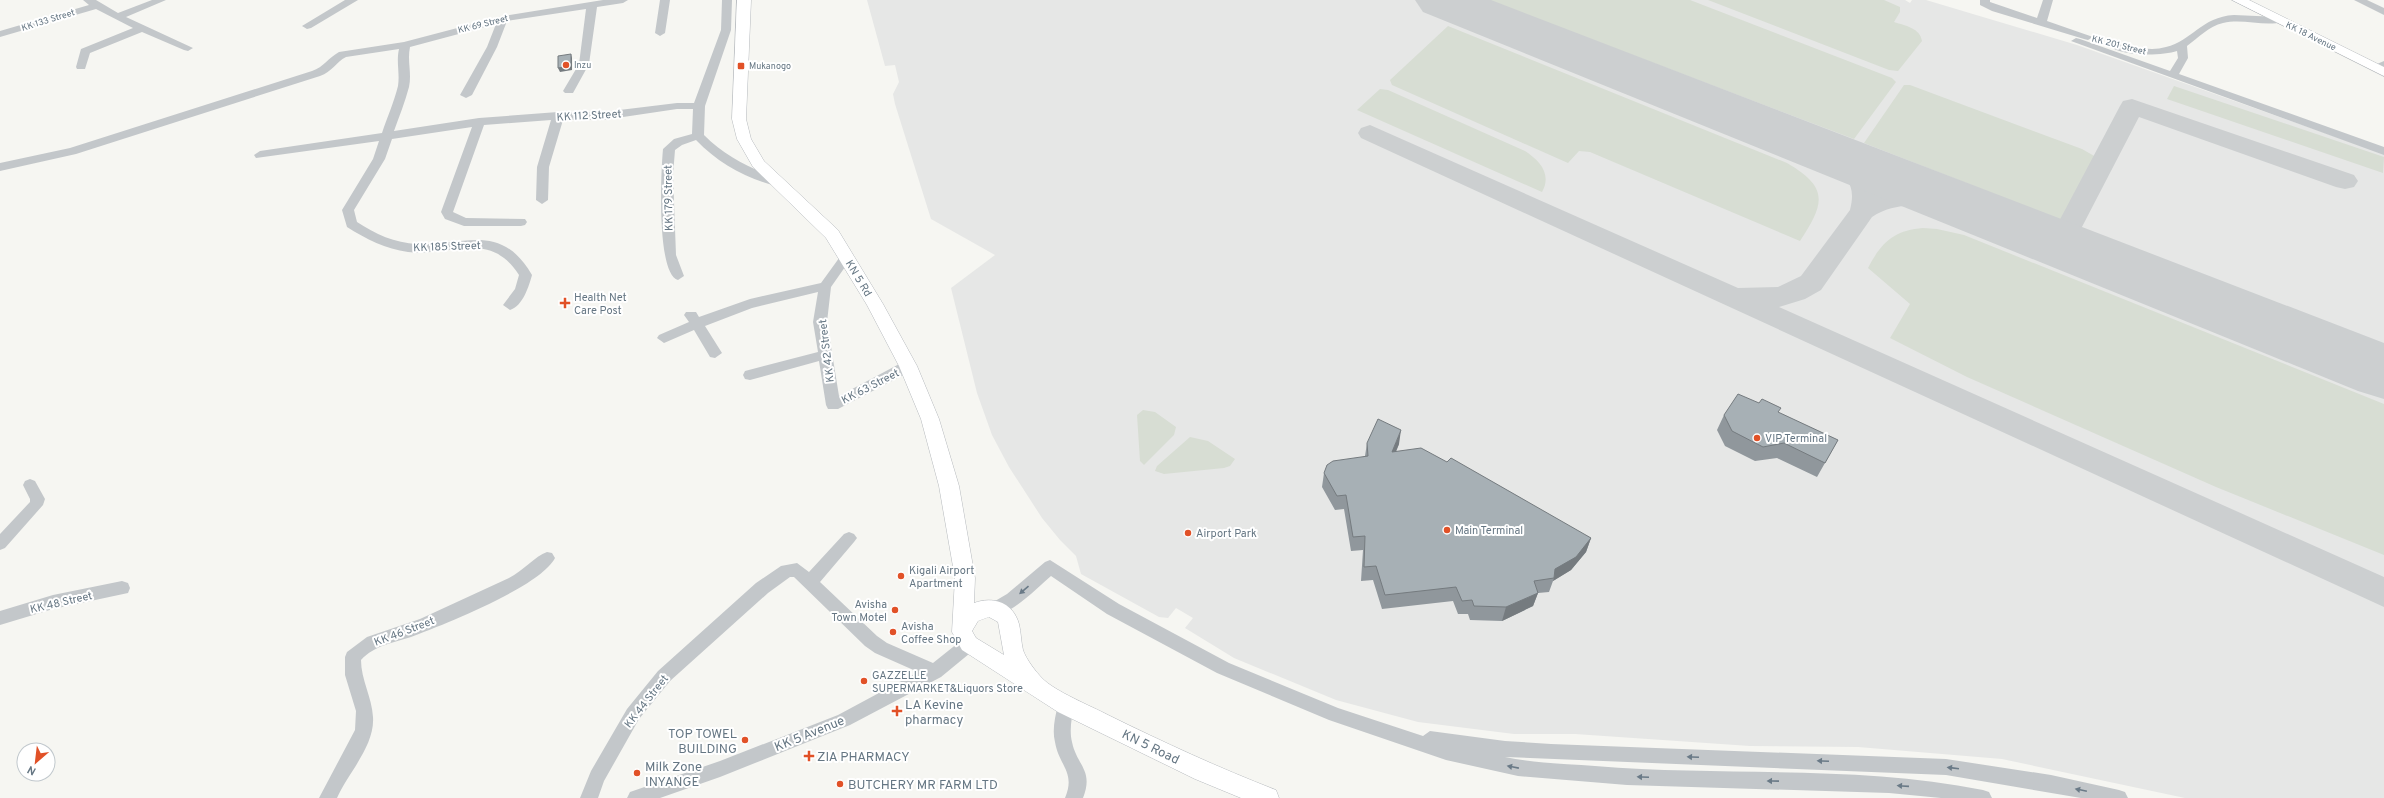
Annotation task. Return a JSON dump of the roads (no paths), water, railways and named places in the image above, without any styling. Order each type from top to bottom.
[{"type":"main road","name":"KN 5 Rd","points":[[744,0],[744,42],[740,80],[739,120],[744,139],[758,164],[818,219],[832,234],[908,366],[930,419],[949,486],[964,578],[962,635],[972,646]]},
{"type":"main road","name":"KK 18 Avenue","points":[[2239,0],[2381,67]]},
{"type":"main road","name":"KN 5 Rd","points":[[964,578],[971,589],[993,609],[1007,618],[1008,630],[1014,654],[1038,688]]},
{"type":"main road","points":[[963,625],[972,613],[985,608],[993,609]]},
{"type":"main road","points":[[972,646],[984,648],[996,645],[1004,638],[1008,630]]},
{"type":"main road","points":[[972,646],[1038,688]]},
{"type":"main road","name":"KN 5 Road","points":[[1038,688],[1066,704],[1203,772],[1268,798]]},
{"type":"street","points":[[116,17],[161,0]]},
{"type":"street","points":[[307,26],[336,8],[353,0]]},
{"type":"street","points":[[534,13],[537,0]]},
{"type":"street","name":"KK 69 Street","points":[[0,167],[72,150],[302,78],[328,68],[334,59],[344,54],[405,45],[503,19],[534,13],[623,0]]},
{"type":"street","points":[[660,33],[665,0]]},
{"type":"street","points":[[727,0],[726,30],[699,106],[698,136],[713,153],[727,162],[743,170],[776,182]]},
{"type":"street","points":[[2040,23],[2048,0]]},
{"type":"street","points":[[2359,0],[2384,12]]},
{"type":"street","name":"KK 201 Street","points":[[1982,1],[2019,17],[2114,45],[2147,52],[2162,52],[2181,45],[2198,31],[2221,20],[2279,20]]},
{"type":"street","name":"KK 133 Street","points":[[0,34],[92,3],[141,29],[188,48]]},
{"type":"street","points":[[569,91],[584,64],[592,5]]},
{"type":"street","points":[[466,95],[492,47],[503,19]]},
{"type":"street","points":[[81,67],[85,51],[141,29]]},
{"type":"street","points":[[2076,41],[2173,74],[2268,111],[2384,151]]},
{"type":"street","points":[[720,45],[744,42]]},
{"type":"street","name":"KK 185 Street","points":[[405,45],[402,60],[405,72],[403,87],[379,159],[363,183],[348,210],[351,224],[367,235],[390,244],[418,248],[460,244],[487,244],[506,251],[519,261],[526,275],[521,290],[510,305]]},
{"type":"street","points":[[2173,74],[2183,58],[2181,45]]},
{"type":"street","name":"KK 112 Street","points":[[260,156],[479,122],[558,116],[603,116],[677,106],[699,106]]},
{"type":"street","points":[[542,200],[543,167],[558,116]]},
{"type":"street","points":[[479,122],[464,169],[448,206],[449,216],[464,222],[521,222]]},
{"type":"street","name":"KK 179 Street","points":[[678,276],[670,255],[667,175],[669,150],[678,142],[698,136]]},
{"type":"street","name":"KK 42 Street","points":[[833,405],[820,322],[825,286],[846,257]]},
{"type":"street","points":[[664,338],[693,320],[750,304],[825,286]]},
{"type":"street","points":[[693,320],[715,353]]},
{"type":"street","points":[[750,375],[824,355]]},
{"type":"street","name":"KK 63 Street","points":[[833,405],[908,366]]},
{"type":"street","points":[[0,544],[36,505],[38,499],[30,485]]},
{"type":"street","points":[[849,538],[810,582],[870,641],[881,648],[935,672]]},
{"type":"street","name":"KK 46 Street","points":[[328,798],[362,734],[364,720],[362,700],[355,684],[353,662],[353,657],[358,651],[380,639],[413,630],[515,583],[528,576],[547,558]]},
{"type":"street","points":[[993,609],[1013,599],[1050,567],[1113,609],[1222,668],[1334,715],[1384,730],[1446,752],[1518,768],[1627,777],[1889,785],[1938,789],[1983,798]]},
{"type":"street","name":"KK 44 Street","points":[[589,798],[596,776],[633,714],[664,676],[762,588],[791,569],[797,570],[810,582]]},
{"type":"street","name":"KK 48 Street","points":[[0,618],[53,602],[122,588]]},
{"type":"street","name":"KK 5 Avenue","points":[[636,798],[720,770],[844,720],[935,672],[972,646]]},
{"type":"street","points":[[1066,704],[1062,730],[1063,744],[1080,777],[1080,785],[1074,798]]},
{"type":"street","points":[[1384,730],[1449,742],[1551,752],[1872,762],[1946,767],[2051,783],[2119,798]]},
{"type":"place","name":"Inzu","points":[[566,65]]},
{"type":"place","name":"Mukanogo","points":[[741,66]]},
{"type":"place","name":"Health Net Care Post","points":[[565,303]]},
{"type":"place","name":"VIP Terminal","points":[[1757,438]]},
{"type":"place","name":"Main Terminal","points":[[1447,530]]},
{"type":"place","name":"Airport Park","points":[[1188,533]]},
{"type":"place","name":"Kigali Airport Apartment","points":[[901,576]]},
{"type":"place","name":"Avisha Town Motel","points":[[895,610]]},
{"type":"place","name":"Avisha Coffee Shop","points":[[893,632]]},
{"type":"place","name":"GAZZELLE SUPERMARKET&Liquors Store","points":[[864,681]]},
{"type":"place","name":"LA Kevine pharmacy","points":[[897,711]]},
{"type":"place","name":"TOP TOWEL BUILDING","points":[[745,740]]},
{"type":"place","name":"ZIA PHARMACY","points":[[809,756]]},
{"type":"place","name":"Milk Zone INYANGE","points":[[637,773]]},
{"type":"place","name":"BUTCHERY MR FARM LTD","points":[[840,784]]}]
